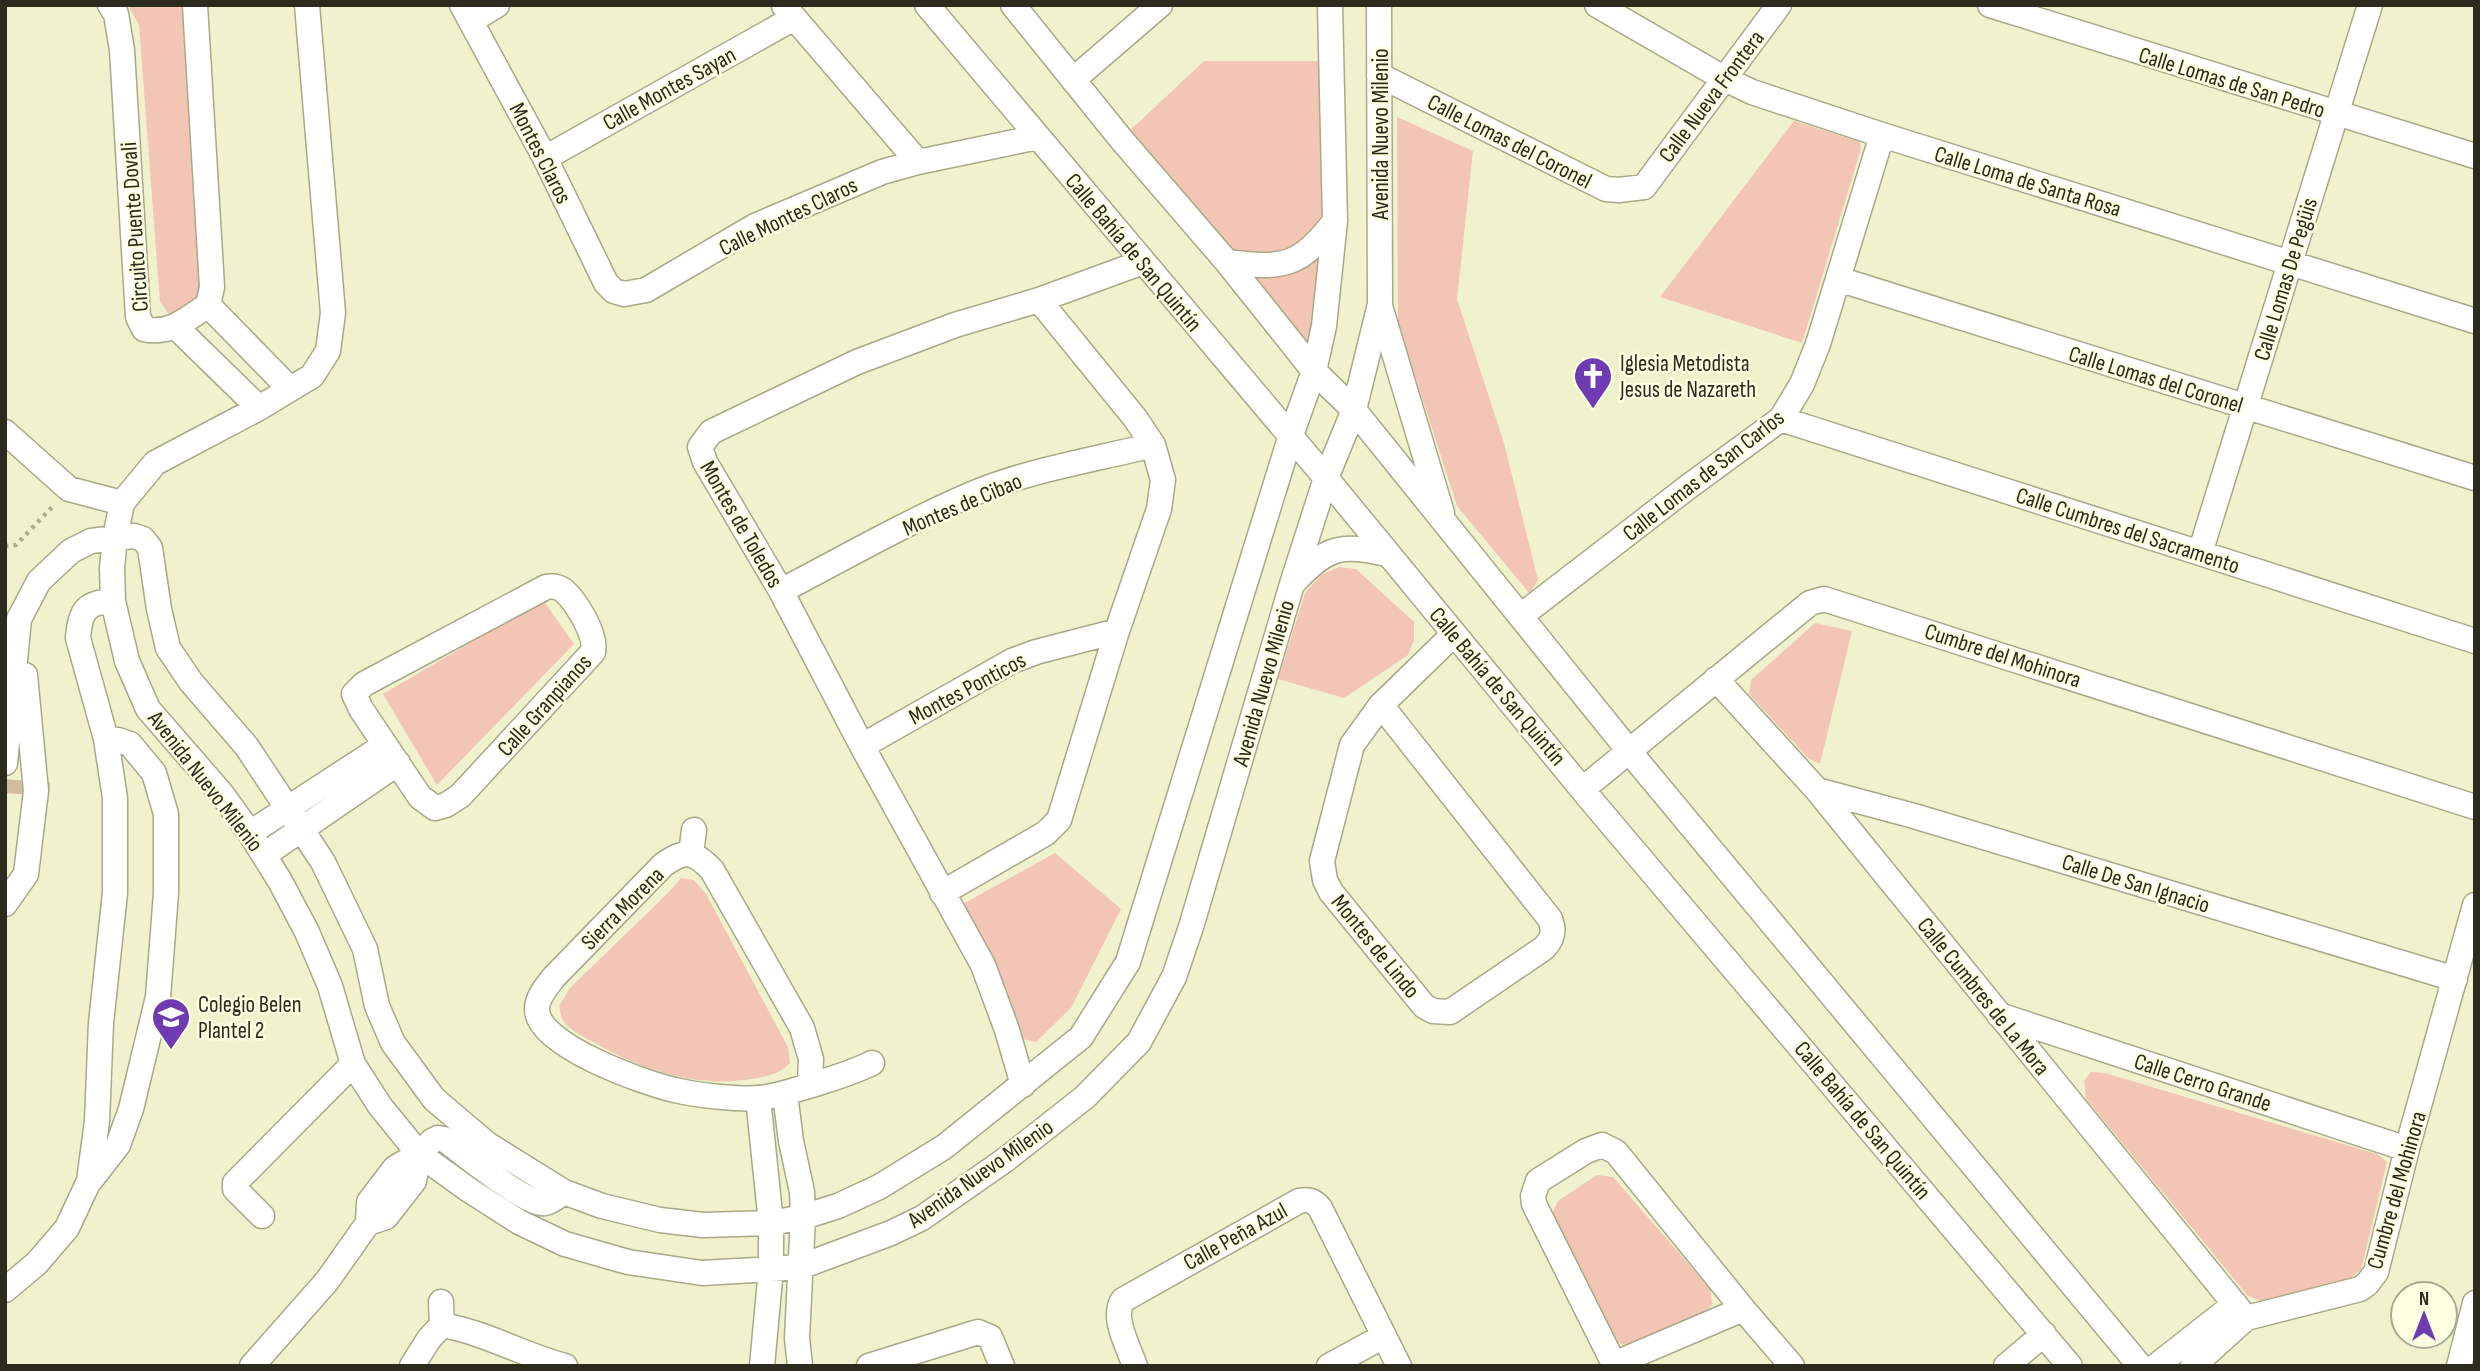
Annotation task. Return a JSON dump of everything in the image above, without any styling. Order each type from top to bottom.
[{"type":"street","name":"Circuito Puente Dovali","points":[[110,5],[116,14],[122,50],[138,317],[144,329],[158,333],[176,327],[208,306]]},
{"type":"street","points":[[195,5],[212,287],[208,306],[290,389]]},
{"type":"street","points":[[5,763],[19,619],[39,581],[71,551],[91,541],[115,538],[122,502],[155,463],[259,408],[312,376],[328,351],[333,313],[307,5]]},
{"type":"street","points":[[466,13],[497,5]]},
{"type":"street","name":"Calle Bahía de San Quintín","points":[[928,5],[1326,478],[1454,635],[2044,1334],[2059,1362]]},
{"type":"street","points":[[1013,5],[1314,371],[1354,410],[1630,752],[2140,1366]]},
{"type":"street","points":[[1073,80],[1160,5]]},
{"type":"street","name":"Avenida Nuevo Milenio","points":[[1330,5],[1335,220],[1324,326],[1314,371],[1290,438],[1128,962],[1081,1037],[1023,1086],[944,1147],[879,1187],[838,1206],[771,1223],[703,1225],[660,1220],[602,1206],[564,1192],[487,1144],[434,1099],[393,1043],[377,1006],[365,950],[323,862],[247,747],[191,681],[168,648],[150,548],[143,539],[134,536],[115,538],[113,601],[127,661],[148,709],[221,793],[264,855],[306,932],[325,975],[352,1064],[380,1106],[419,1154],[519,1222],[565,1244],[628,1262],[702,1273],[800,1267],[891,1233],[922,1218],[1005,1160],[1085,1097],[1139,1042],[1174,977],[1191,927],[1292,584],[1326,478],[1354,410],[1380,304],[1379,5]]},
{"type":"street","name":"Calle Loma de Santa Rosa","points":[[1597,5],[1752,92],[2475,321]]},
{"type":"street","name":"Calle Nueva Frontera","points":[[1644,187],[1779,5]]},
{"type":"street","name":"Calle Lomas de San Pedro","points":[[1990,5],[2475,156]]},
{"type":"street","name":"Calle Lomas De Pegüis","points":[[2200,553],[2370,5]]},
{"type":"street","points":[[789,12],[918,162]]},
{"type":"street","name":"Calle Montes Sayan","points":[[545,158],[789,12]]},
{"type":"street","name":"Montes Claros","points":[[466,13],[545,158],[606,283],[614,291],[624,295]]},
{"type":"street","name":"Calle Lomas del Coronel","points":[[1379,75],[1606,189],[1631,190],[1644,187]]},
{"type":"street","name":"Calle Lomas de San Carlos","points":[[1522,615],[1781,419],[1802,384],[1818,344],[1882,135]]},
{"type":"street","name":"Calle Montes Claros","points":[[624,295],[646,290],[755,226],[881,172],[1038,137]]},
{"type":"street","points":[[1227,262],[1263,267],[1291,262],[1318,243],[1335,220]]},
{"type":"street","name":"Montes de Toledos","points":[[1023,1086],[1007,1030],[983,965],[862,746],[781,592],[705,463],[700,447],[711,432],[857,362],[955,325],[1039,300],[1143,262]]},
{"type":"street","name":"Calle Lomas del Coronel","points":[[1838,279],[2475,478]]},
{"type":"street","points":[[942,892],[1046,833],[1059,820],[1117,631],[1159,509],[1163,480],[1153,445],[1135,418],[1039,300]]},
{"type":"street","points":[[1380,304],[1446,527]]},
{"type":"street","points":[[176,327],[259,408]]},
{"type":"street","name":"Calle Cumbres del Sacramento","points":[[1781,419],[2475,641]]},
{"type":"street","points":[[5,432],[69,489],[122,502]]},
{"type":"street","name":"Montes de Cibao","points":[[781,592],[901,528],[974,494],[1036,474],[1153,445]]},
{"type":"street","points":[[1292,584],[1318,558],[1332,551],[1350,548],[1387,554]]},
{"type":"street","name":"Calle Granpianos","points":[[546,587],[556,587],[565,592],[589,626],[595,646],[593,652],[460,796],[435,808],[420,797],[391,755],[357,702],[355,694],[359,688],[546,587]]},
{"type":"street","name":"Cumbre del Mohinora","points":[[1584,789],[1810,603],[1824,599],[2475,807]]},
{"type":"street","points":[[89,1181],[97,1121],[101,1023],[115,893],[115,798],[106,739],[78,638],[79,622],[86,610],[96,602],[113,601]]},
{"type":"street","points":[[5,904],[26,874],[36,791],[19,619]]},
{"type":"street","name":"Montes Ponticos","points":[[862,746],[1012,661],[1117,631]]},
{"type":"street","name":"Montes de Lindo","points":[[1381,705],[1553,926],[1551,941],[1544,948],[1450,1012],[1433,1011],[1424,1006],[1331,892],[1322,870],[1322,860],[1352,745],[1381,705],[1454,635]]},
{"type":"street","name":"Calle Cumbres de La Mora","points":[[1716,679],[1817,790],[2241,1311]]},
{"type":"street","points":[[5,1290],[37,1263],[67,1228],[89,1181],[118,1145],[131,1109],[158,997],[166,893],[166,814],[154,773],[130,744],[106,739]]},
{"type":"street","points":[[250,833],[294,818],[391,755]]},
{"type":"street","name":"Calle De San Ignacio","points":[[1817,790],[1914,816],[2455,979]]},
{"type":"street","points":[[264,855],[294,818]]},
{"type":"street","name":"Sierra Morena","points":[[693,842],[702,860],[712,870],[802,1028],[811,1059],[810,1085],[785,1094],[758,1098],[676,1091],[628,1076],[558,1042],[528,1008],[554,977],[663,865],[693,842]]},
{"type":"street","name":"Cumbre del Mohinora","points":[[2156,1366],[2241,1311],[2360,1289],[2376,1272],[2407,1149],[2475,905]]},
{"type":"street","name":"Calle Cerro Grande","points":[[1998,1014],[2407,1149]]},
{"type":"street","points":[[810,1085],[845,1076],[872,1063]]},
{"type":"street","points":[[262,1216],[234,1189],[234,1183],[352,1064]]},
{"type":"street","points":[[785,1094],[791,1141],[802,1192],[797,1338],[800,1366]]},
{"type":"street","points":[[758,1098],[771,1223],[771,1269],[762,1366]]},
{"type":"street","points":[[252,1366],[327,1281],[368,1223],[369,1202],[395,1168],[419,1154],[432,1141],[444,1139],[509,1187],[538,1203],[545,1203],[564,1192]]},
{"type":"street","points":[[1743,1309],[1615,1365],[1534,1204],[1533,1196],[1538,1181],[1594,1147],[1608,1146],[1616,1152],[1792,1366]]},
{"type":"street","name":"Calle Peña Azul","points":[[1135,1366],[1119,1318],[1118,1309],[1123,1300],[1305,1199],[1320,1208],[1399,1366]]},
{"type":"street","points":[[2459,1366],[2475,1303]]},
{"type":"street","name":"Cumbre del Mohinora","points":[[2193,1366],[2241,1311]]},
{"type":"street","points":[[412,1366],[442,1313],[460,1328],[536,1359],[565,1366]]},
{"type":"street","points":[[869,1366],[978,1332],[990,1337],[1002,1366]]},
{"type":"street","points":[[2006,1366],[2044,1334]]},
{"type":"street","points":[[1328,1366],[1384,1336]]},
{"type":"path","points":[[5,546],[16,545],[69,489]]},
{"type":"shaded area","points":[[128,5],[180,5],[184,13],[201,293],[195,306],[169,314],[160,302],[139,25]]},
{"type":"shaded area","points":[[1204,61],[1336,61],[1336,220],[1307,363],[1121,139]]},
{"type":"shaded area","points":[[1397,117],[1473,151],[1457,299],[1504,443],[1538,580],[1530,594],[1457,506],[1398,323]]},
{"type":"shaded area","points":[[1794,121],[1860,142],[1861,149],[1802,343],[1660,297]]},
{"type":"shaded area","points":[[1339,567],[1356,569],[1414,622],[1414,640],[1408,655],[1344,698],[1278,679],[1305,593],[1321,575]]},
{"type":"shaded area","points":[[543,600],[574,644],[437,785],[383,694]]},
{"type":"shaded area","points":[[1815,623],[1852,631],[1820,764],[1808,758],[1749,694],[1751,680]]},
{"type":"shaded area","points":[[1055,853],[1121,909],[1071,1008],[1036,1042],[1018,1038],[963,904]]},
{"type":"shaded area","points":[[681,878],[694,880],[706,894],[788,1047],[790,1063],[777,1073],[731,1081],[690,1079],[651,1069],[613,1053],[574,1031],[563,1020],[559,1006],[570,988]]},
{"type":"shaded area","points":[[2091,1072],[2105,1073],[2377,1154],[2387,1162],[2361,1270],[2347,1281],[2261,1301],[2248,1296],[2086,1099],[2084,1081]]},
{"type":"shaded area","points":[[1597,1175],[1613,1177],[1711,1290],[1712,1305],[1701,1315],[1624,1345],[1613,1340],[1552,1214],[1558,1201]]},
{"type":"building","points":[[5,779],[50,783],[49,796],[5,793]]},
{"type":"place","name":"Iglesia Metodista Jesus de Nazareth","points":[[1593,410]]},
{"type":"place","name":"Colegio Belen Plantel 2","points":[[171,1051]]}]
